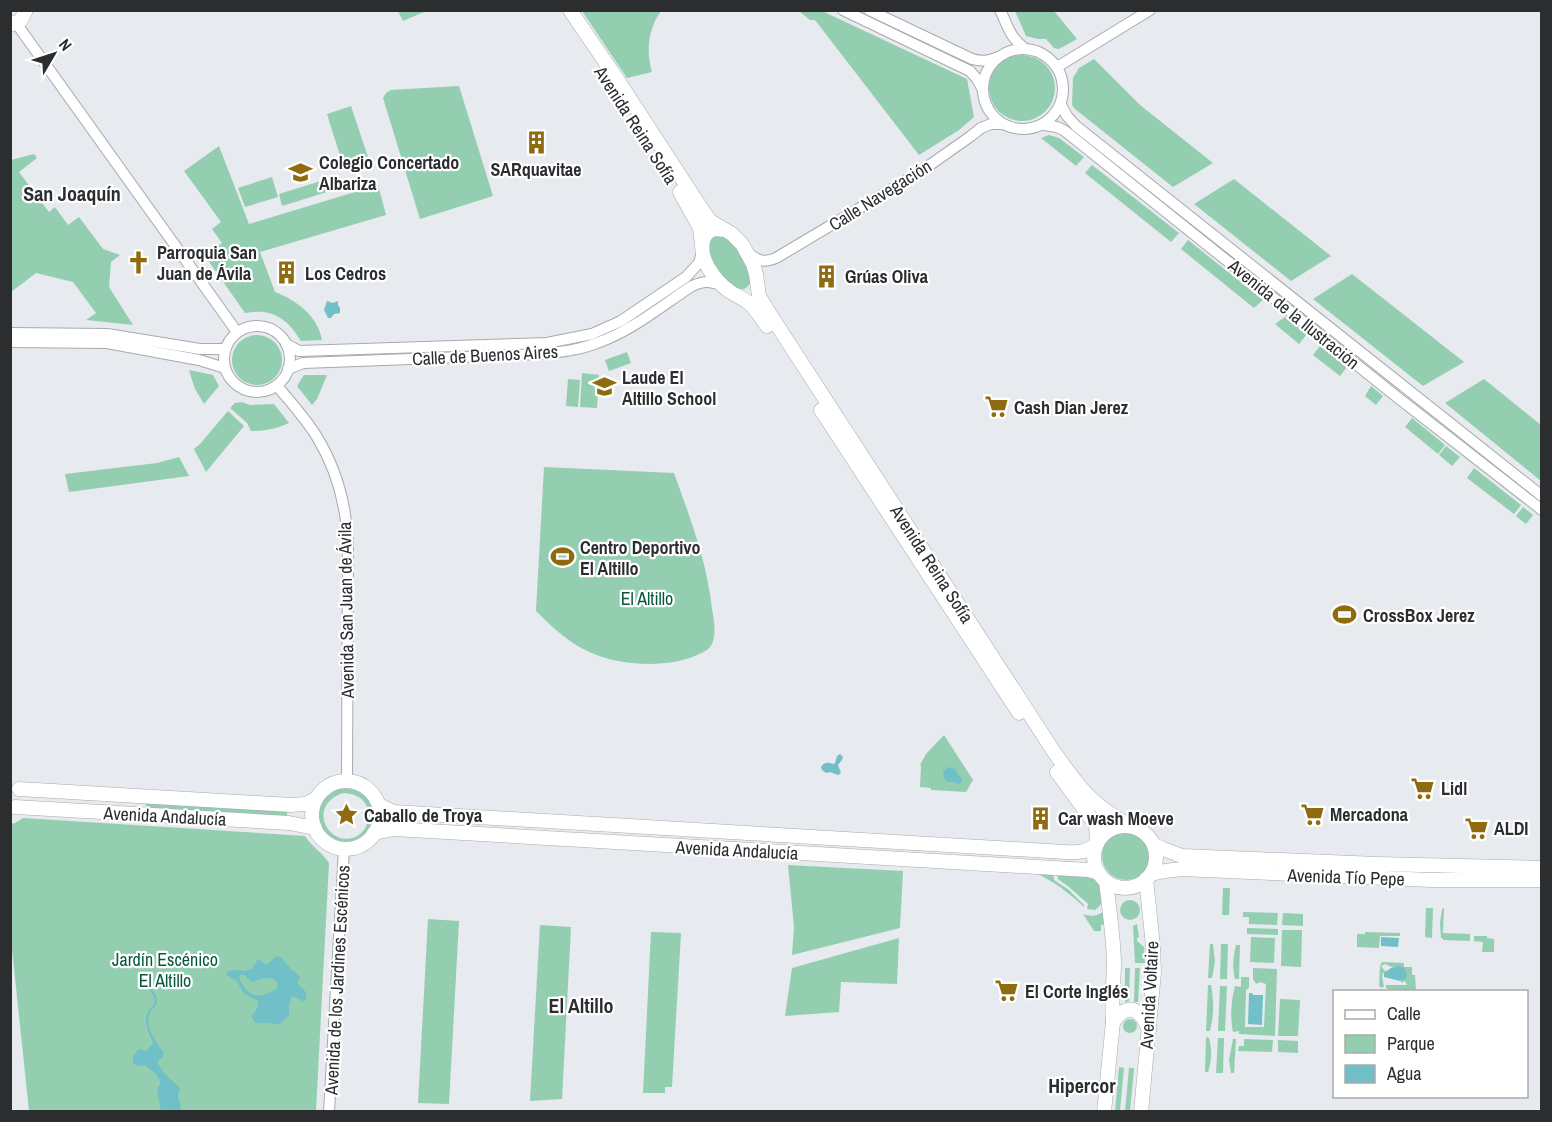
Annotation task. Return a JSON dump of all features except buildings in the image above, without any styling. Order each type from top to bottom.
[{"type":"main road","points":[[14,24],[21,20],[26,10]]},
{"type":"main road","name":"Avenida Reina Sofía","points":[[559,10],[685,201],[700,228],[702,248]]},
{"type":"main road","name":"Avenida Reina Sofía","points":[[570,10],[710,221],[724,230]]},
{"type":"main road","points":[[717,229],[724,230],[737,239],[747,251],[755,269],[757,282],[750,293],[745,295],[730,292],[723,285],[710,269],[702,248],[705,235],[717,229]]},
{"type":"main road","name":"Avenida Reina Sofía","points":[[757,282],[759,296],[766,308],[1054,752],[1091,800],[1107,813],[1131,826]]},
{"type":"main road","name":"Avenida Reina Sofía","points":[[737,295],[757,312],[1062,779],[1096,825],[1097,843]]},
{"type":"main road","points":[[347,781],[367,788],[379,806],[380,816],[378,827],[365,843],[355,848],[344,849],[323,840],[312,819],[316,799],[325,788],[335,782],[347,781]]},
{"type":"main road","points":[[13,809],[20,798],[15,784]]},
{"type":"main road","name":"Avenida Andalucía","points":[[15,784],[291,805],[305,804],[316,799]]},
{"type":"main road","name":"Avenida Andalucía","points":[[379,806],[394,812],[1065,852],[1090,850],[1097,843]]},
{"type":"main road","name":"Avenida Andalucía","points":[[13,809],[289,823],[315,828]]},
{"type":"main road","points":[[1131,826],[1149,836],[1154,844],[1156,855],[1155,865],[1149,877],[1135,886],[1125,888],[1115,886],[1103,877],[1095,864],[1094,853],[1097,843],[1111,829],[1131,826]]},
{"type":"main road","name":"Avenida Andalucía","points":[[374,833],[403,830],[1088,870],[1103,877]]},
{"type":"main road","name":"Avenida Tío Pepe","points":[[1154,844],[1182,856],[1542,868]]},
{"type":"main road","name":"Avenida Tío Pepe","points":[[1149,877],[1174,869],[1182,869],[1414,880],[1542,880]]},
{"type":"main road","name":"Avenida Voltaire","points":[[1103,877],[1113,951],[1113,1022],[1104,1112]]},
{"type":"main road","name":"Avenida Voltaire","points":[[1141,1112],[1153,991],[1149,877]]},
{"type":"main road","points":[[1113,1022],[1125,1011],[1135,1011],[1142,1016],[1149,1030]]},
{"type":"street","points":[[843,10],[970,71],[977,79],[987,107],[1003,124],[1015,129],[1028,130],[1044,125],[1061,105],[1063,83],[1057,67],[1038,51],[1014,50],[989,61],[972,59],[869,10]]},
{"type":"street","points":[[1000,10],[1008,31],[1025,49]]},
{"type":"street","points":[[1057,67],[1150,10]]},
{"type":"street","points":[[14,24],[237,332]]},
{"type":"street","points":[[982,90],[986,74],[1007,44],[1008,31]]},
{"type":"street","name":"Avenida de la Ilustración","points":[[1061,105],[1076,126],[1542,496]]},
{"type":"street","points":[[981,128],[986,118],[987,107]]},
{"type":"street","name":"Calle Navegación","points":[[772,263],[917,174],[981,128],[991,124],[1003,124]]},
{"type":"street","name":"Avenida de la Ilustración","points":[[1044,125],[1065,131],[1406,405],[1542,510]]},
{"type":"street","name":"Calle de Buenos Aires","points":[[286,344],[299,351],[547,344],[592,334],[621,321],[686,277],[699,263],[702,248]]},
{"type":"street","points":[[747,251],[759,261],[772,263],[757,282]]},
{"type":"street","name":"Calle de Buenos Aires","points":[[288,369],[303,363],[542,354],[568,351],[597,343],[629,329],[701,282],[710,281],[723,285]]},
{"type":"street","points":[[257,326],[277,333],[286,344],[290,354],[288,369],[277,386],[265,391],[243,390],[228,377],[223,359],[225,349],[229,340],[237,332],[257,326]]},
{"type":"street","points":[[10,333],[107,334],[200,349],[225,349]]},
{"type":"street","points":[[10,342],[107,343],[199,360],[225,368]]},
{"type":"street","name":"Avenida San Juan de Ávila","points":[[277,386],[317,437],[331,464],[345,510],[348,547],[347,781]]},
{"type":"street","name":"Avenida de los Jardines Escénicos","points":[[329,1112],[344,849]]},
{"type":"green space","points":[[398,11],[423,11],[424,12],[403,21]]},
{"type":"green space","points":[[582,11],[661,11],[653,25],[649,40],[652,72],[627,78]]},
{"type":"green space","points":[[799,11],[822,11],[967,79],[974,117],[959,130],[919,155],[815,20],[810,20]]},
{"type":"green space","points":[[1015,11],[1054,11],[1077,39],[1059,49],[1054,48],[1046,39],[1026,36]]},
{"type":"green space","points":[[1022,55],[1035,58],[1045,65],[1052,75],[1055,88],[1052,101],[1045,111],[1035,118],[1022,121],[1009,118],[999,111],[992,101],[989,88],[992,75],[999,65],[1009,58]]},
{"type":"green space","points":[[1094,59],[1140,105],[1213,163],[1173,187],[1075,109],[1072,105],[1073,78],[1079,68]]},
{"type":"green space","points":[[459,86],[493,196],[420,219],[383,98],[391,90]]},
{"type":"green space","points":[[351,106],[368,157],[343,165],[327,114]]},
{"type":"green space","points":[[1049,135],[1059,138],[1084,157],[1076,166],[1041,138]]},
{"type":"green space","points":[[219,146],[249,224],[378,185],[386,215],[260,252],[275,292],[298,304],[311,316],[320,331],[322,340],[301,341],[290,326],[278,317],[263,312],[245,313],[205,256],[222,243],[212,229],[221,222],[184,171]]},
{"type":"green space","points":[[34,154],[37,158],[19,172],[49,212],[55,207],[68,225],[79,217],[103,249],[120,255],[111,262],[109,287],[133,325],[86,320],[96,313],[73,282],[36,273],[11,292],[11,160]]},
{"type":"green space","points":[[1092,165],[1179,233],[1171,242],[1085,173]]},
{"type":"green space","points":[[272,177],[278,197],[245,207],[238,188]]},
{"type":"green space","points":[[1234,179],[1331,256],[1291,281],[1194,204]]},
{"type":"green space","points":[[324,180],[327,192],[282,206],[279,194]]},
{"type":"green space","points":[[723,234],[745,261],[751,282],[744,289],[736,288],[726,281],[709,255],[711,237]]},
{"type":"green space","points":[[1188,240],[1263,300],[1254,308],[1181,249]]},
{"type":"green space","points":[[1352,274],[1464,362],[1423,386],[1313,299]]},
{"type":"green space","points":[[1285,317],[1307,334],[1299,344],[1275,324]]},
{"type":"green space","points":[[257,335],[275,342],[282,360],[275,378],[257,385],[239,378],[232,360],[239,342]]},
{"type":"green space","points":[[1320,346],[1347,367],[1340,376],[1313,355]]},
{"type":"green space","points":[[627,352],[631,363],[609,371],[605,360]]},
{"type":"green space","points":[[189,370],[213,375],[219,386],[204,404],[195,389]]},
{"type":"green space","points":[[582,373],[599,375],[597,408],[580,407]]},
{"type":"green space","points":[[304,375],[327,375],[312,405],[297,386]]},
{"type":"green space","points":[[568,379],[580,380],[578,407],[566,406]]},
{"type":"green space","points":[[1484,379],[1541,425],[1541,481],[1445,403]]},
{"type":"green space","points":[[1371,386],[1383,396],[1376,405],[1365,396]]},
{"type":"green space","points":[[242,402],[250,405],[274,404],[289,423],[261,431],[251,431],[247,423],[230,408],[235,403]]},
{"type":"green space","points":[[228,411],[244,426],[206,472],[194,449]]},
{"type":"green space","points":[[1412,418],[1445,445],[1438,454],[1405,427]]},
{"type":"green space","points":[[1446,446],[1460,457],[1452,466],[1439,455]]},
{"type":"green space","points":[[179,457],[189,476],[69,492],[65,474],[157,463]]},
{"type":"green space","name":"El Altillo","points":[[544,467],[674,473],[697,540],[710,591],[715,629],[709,648],[686,659],[660,664],[618,661],[594,654],[578,646],[536,611]]},
{"type":"green space","points":[[1474,468],[1521,505],[1514,514],[1467,478]]},
{"type":"green space","points":[[1523,507],[1533,515],[1526,524],[1516,516]]},
{"type":"green space","points":[[944,735],[973,780],[966,792],[920,787],[920,765],[926,754]]},
{"type":"green space","points":[[342,788],[350,789],[369,799],[374,812],[374,820],[364,837],[353,842],[341,843],[324,832],[319,813],[322,803],[329,794]],"holes":[[[343,793],[356,796],[364,802],[368,810],[366,828],[351,838],[340,838],[326,826],[324,810],[329,801],[338,795]]]},
{"type":"green space","points":[[146,802],[287,811],[287,817],[145,809]]},
{"type":"green space","name":"Jardín Escénico El Altillo","points":[[23,818],[305,836],[329,863],[316,1111],[29,1111],[11,940],[10,824]]},
{"type":"green space","points":[[1121,832],[1131,832],[1143,839],[1150,851],[1150,861],[1143,873],[1131,880],[1121,880],[1106,869],[1102,861],[1102,851],[1113,836]]},
{"type":"green space","points":[[788,865],[903,871],[900,928],[792,955],[794,927]]},
{"type":"green space","points":[[1033,872],[1053,873],[1054,880],[1069,890],[1084,907],[1060,887]]},
{"type":"green space","points":[[1057,873],[1093,876],[1099,884],[1102,902],[1095,910],[1087,909],[1088,904],[1058,879]]},
{"type":"green space","points":[[1223,888],[1230,888],[1229,915],[1222,915]]},
{"type":"green space","points":[[1130,900],[1137,903],[1140,910],[1137,917],[1130,920],[1123,917],[1120,910],[1123,903]]},
{"type":"green space","points":[[1426,908],[1433,908],[1432,938],[1425,937]]},
{"type":"green space","points":[[1444,908],[1443,933],[1470,934],[1470,941],[1441,938],[1440,923]]},
{"type":"green space","points":[[1104,911],[1106,918],[1104,924],[1101,925],[1101,931],[1094,931],[1083,914],[1094,916]]},
{"type":"green space","points":[[1243,912],[1278,913],[1277,925],[1249,924],[1249,917],[1243,917]]},
{"type":"green space","points":[[1283,913],[1303,914],[1303,926],[1282,925]]},
{"type":"green space","points":[[428,919],[459,921],[449,1104],[418,1103]]},
{"type":"green space","points":[[1137,924],[1139,937],[1137,941],[1144,947],[1145,963],[1135,963],[1133,926]]},
{"type":"green space","points":[[540,925],[571,927],[562,1099],[530,1101]]},
{"type":"green space","points":[[1247,928],[1278,929],[1278,935],[1247,934]]},
{"type":"green space","points":[[1282,930],[1302,930],[1301,967],[1281,966]]},
{"type":"green space","points":[[651,932],[681,933],[672,1087],[665,1087],[665,1093],[643,1093]]},
{"type":"green space","points":[[1365,932],[1400,933],[1400,936],[1380,936],[1379,948],[1357,947],[1357,934],[1365,934]]},
{"type":"green space","points":[[1474,936],[1487,936],[1487,938],[1494,939],[1494,952],[1482,952],[1483,942],[1474,941]]},
{"type":"green space","points":[[1251,937],[1275,938],[1274,963],[1250,962]]},
{"type":"green space","points":[[899,938],[897,984],[841,982],[839,1012],[785,1016],[792,968]]},
{"type":"green space","points":[[1210,944],[1213,944],[1215,962],[1212,978],[1208,978]]},
{"type":"green space","points":[[1221,944],[1228,944],[1227,979],[1220,979]]},
{"type":"green space","points":[[1236,945],[1240,945],[1239,979],[1235,979],[1233,971]]},
{"type":"green space","points":[[1382,962],[1404,963],[1404,967],[1412,967],[1416,990],[1386,988],[1386,985],[1407,985],[1405,981],[1401,983],[1403,980],[1398,966],[1392,967],[1385,964],[1381,966],[1386,972],[1382,977],[1384,986],[1382,988],[1379,986],[1380,966]]},
{"type":"green space","points":[[1125,968],[1130,968],[1129,1001],[1125,1002]]},
{"type":"green space","points":[[1135,968],[1140,968],[1138,1002],[1134,1002]]},
{"type":"green space","points":[[1253,968],[1277,969],[1275,1036],[1233,1032],[1231,1015],[1233,998],[1235,986],[1241,987],[1241,977],[1249,977],[1249,988],[1246,990],[1245,1027],[1264,1027],[1266,984],[1260,982],[1256,984],[1253,979]]},
{"type":"green space","points":[[1208,985],[1211,985],[1213,1008],[1210,1031],[1206,1031]]},
{"type":"green space","points":[[1220,986],[1227,986],[1225,1031],[1218,1031]]},
{"type":"green space","points":[[1280,999],[1300,1000],[1298,1036],[1278,1036]]},
{"type":"green space","points":[[1127,1019],[1133,1019],[1137,1026],[1133,1033],[1127,1033],[1123,1029],[1123,1023]]},
{"type":"green space","points":[[1206,1037],[1209,1038],[1211,1051],[1208,1072],[1205,1072]]},
{"type":"green space","points":[[1218,1038],[1224,1038],[1223,1073],[1216,1073]]},
{"type":"green space","points":[[1233,1039],[1236,1039],[1234,1073],[1231,1073],[1229,1060]]},
{"type":"green space","points":[[1244,1039],[1273,1040],[1272,1052],[1238,1051],[1239,1046],[1244,1046]]},
{"type":"green space","points":[[1278,1040],[1298,1041],[1298,1053],[1278,1052]]},
{"type":"green space","points":[[1119,1067],[1124,1068],[1120,1111],[1115,1111]]},
{"type":"green space","points":[[1129,1068],[1134,1068],[1130,1111],[1125,1111]]},
{"type":"water","points":[[327,301],[333,303],[338,301],[340,313],[328,318],[324,310]]},
{"type":"water","points":[[840,754],[843,757],[838,765],[841,773],[838,775],[822,770],[823,764],[835,763]]},
{"type":"water","points":[[949,767],[956,769],[962,778],[961,783],[947,782],[944,778],[943,771]]},
{"type":"water","points":[[1381,937],[1399,938],[1398,947],[1381,946]]},
{"type":"water","points":[[276,956],[281,957],[300,976],[297,983],[306,992],[304,1002],[292,997],[289,1004],[289,1015],[280,1024],[254,1022],[252,1016],[258,1007],[258,1001],[243,993],[237,981],[227,975],[227,972],[231,971],[251,969],[257,960],[266,965]],"holes":[[[244,975],[252,982],[265,978],[271,979],[277,982],[277,988],[265,995],[255,995],[242,984],[239,977]]]},
{"type":"water","points":[[1397,966],[1405,970],[1407,975],[1405,979],[1400,981],[1384,977],[1384,973]]},
{"type":"water","points":[[151,988],[156,995],[157,1002],[149,1015],[149,1026],[152,1036],[164,1053],[158,1064],[180,1088],[178,1096],[181,1108],[178,1111],[161,1111],[157,1089],[160,1082],[156,1074],[145,1065],[136,1066],[133,1062],[133,1056],[139,1049],[146,1051],[153,1043],[146,1019],[155,1003],[149,989]]},
{"type":"water","points":[[1249,993],[1263,995],[1262,1025],[1248,1024]]},
{"type":"place","name":"SARquavitae","points":[[536,143]]},
{"type":"place","name":"Colegio Concertado Albariza","points":[[301,172]]},
{"type":"place","name":"Parroquia San Juan de Ávila","points":[[139,262]]},
{"type":"place","name":"Los Cedros","points":[[287,273]]},
{"type":"place","name":"Grúas Oliva","points":[[827,276]]},
{"type":"place","name":"Laude El Altillo School","points":[[604,387]]},
{"type":"place","name":"Cash Dian Jerez","points":[[996,407]]},
{"type":"place","name":"Centro Deportivo El Altillo","points":[[562,557]]},
{"type":"place","name":"CrossBox Jerez","points":[[1345,615]]},
{"type":"place","name":"Lidl","points":[[1423,788]]},
{"type":"place","name":"Mercadona","points":[[1312,814]]},
{"type":"place","name":"Caballo de Troya","points":[[346,815]]},
{"type":"place","name":"Car wash Moeve","points":[[1040,818]]},
{"type":"place","name":"ALDI","points":[[1476,828]]},
{"type":"place","name":"El Corte Inglés","points":[[1007,991]]},
{"type":"district","name":"San Joaquín","points":[[72,193]]},
{"type":"district","name":"El Altillo","points":[[581,1005]]},
{"type":"district","name":"Hipercor","points":[[1082,1085]]}]
